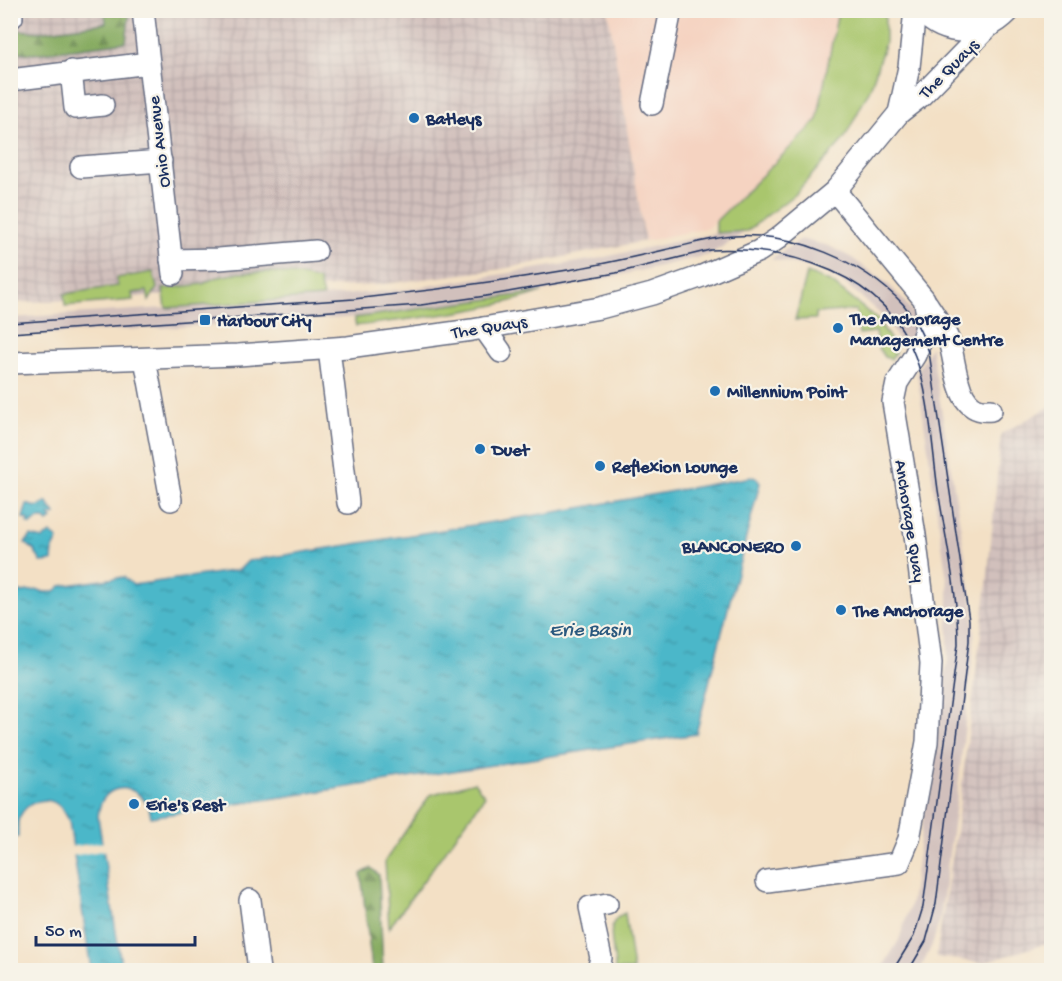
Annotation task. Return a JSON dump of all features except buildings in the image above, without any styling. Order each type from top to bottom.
[{"type":"main road","points":[[924,10],[941,24],[954,28],[968,29],[982,26],[1000,16]]},
{"type":"street","name":"Ohio Avenue","points":[[143,10],[172,267],[316,251]]},
{"type":"street","points":[[652,104],[671,10]]},
{"type":"street","name":"The Quays","points":[[899,113],[909,67],[915,10]]},
{"type":"street","name":"The Quays","points":[[10,363],[238,356],[329,349],[484,328],[600,308],[652,294],[702,276],[759,251],[835,191],[899,113],[921,96],[1000,16]]},
{"type":"street","points":[[10,80],[149,63]]},
{"type":"street","points":[[71,71],[75,108],[103,105]]},
{"type":"street","points":[[81,167],[161,161]]},
{"type":"street","points":[[835,191],[924,299],[948,337],[959,387],[968,403],[982,411],[991,410]]},
{"type":"street","name":"Anchorage Quay","points":[[767,881],[899,863],[909,839],[927,742],[931,663],[915,535],[893,402],[897,383],[915,355],[923,336],[928,318],[924,299]]},
{"type":"street","points":[[484,328],[501,352]]},
{"type":"street","points":[[329,349],[348,503]]},
{"type":"street","points":[[145,359],[171,500]]},
{"type":"street","points":[[250,900],[259,970]]},
{"type":"street","points":[[598,970],[601,958],[599,906]]},
{"type":"shaded area","points":[[11,11],[608,11],[645,241],[502,269],[375,285],[11,303]]},
{"type":"shaded area","points":[[608,11],[838,11],[817,121],[708,228],[645,241]]},
{"type":"shaded area","points":[[747,231],[709,255],[542,292],[486,300],[364,317],[11,336],[11,318],[289,300],[408,289],[591,260],[716,233]]},
{"type":"shaded area","points":[[801,239],[829,246],[852,258],[889,285],[904,301],[914,314],[915,324],[913,335],[903,349],[887,320],[841,281],[817,269],[771,259]]},
{"type":"shaded area","points":[[931,346],[973,605],[974,643],[957,797],[940,919],[932,945],[920,970],[881,970],[899,940],[911,903],[948,659],[948,586],[917,373]]},
{"type":"shaded area","points":[[1051,406],[1051,942],[983,963],[936,957],[956,832],[987,584],[1001,434]]},
{"type":"green space","points":[[105,11],[127,11],[129,18],[126,42],[33,54],[11,51],[11,35],[17,30],[39,32],[106,23]]},
{"type":"green space","points":[[838,11],[885,11],[885,42],[871,87],[844,139],[795,194],[747,231],[716,233],[716,221],[817,121]]},
{"type":"green space","points":[[153,272],[157,288],[149,301],[147,291],[132,293],[133,300],[65,306],[64,294],[118,286],[116,278]]},
{"type":"green space","points":[[271,272],[319,280],[323,297],[166,308],[163,289],[203,284],[214,278],[238,273]]},
{"type":"green space","points":[[807,273],[832,283],[878,320],[895,347],[895,353],[891,359],[884,357],[879,349],[876,332],[859,334],[856,310],[816,313],[816,319],[795,320]]},
{"type":"green space","points":[[542,292],[496,305],[427,317],[356,326],[354,318]]},
{"type":"green space","points":[[474,782],[485,796],[389,928],[385,861],[430,795]]},
{"type":"green space","points":[[371,868],[379,875],[383,970],[372,970],[361,874]]},
{"type":"green space","points":[[625,913],[633,970],[615,970],[611,938],[613,923]]},
{"type":"water","name":"Erie Basin","points":[[751,477],[757,478],[760,483],[696,734],[151,817],[147,805],[132,790],[123,788],[114,790],[106,795],[98,817],[122,970],[91,970],[69,821],[65,813],[51,801],[33,803],[19,818],[18,837],[11,838],[11,593],[39,590],[54,592],[61,586],[124,577],[133,585],[239,570],[248,561],[562,511]]},
{"type":"water","points":[[47,502],[55,514],[49,516],[52,519],[48,522],[45,519],[38,519],[31,525],[27,523],[28,520],[23,518],[27,504],[37,506]]},
{"type":"water","points":[[50,533],[58,539],[53,549],[52,561],[41,562],[34,550],[25,543],[31,536],[43,539]]},
{"type":"pier","points":[[105,842],[107,850],[71,856],[70,847]]},
{"type":"tram line","points":[[10,323],[354,299],[409,293],[574,269],[735,236],[757,236],[803,244],[826,252],[868,275],[907,309],[929,352],[969,620],[969,641],[936,904],[926,941],[909,970]]},
{"type":"tram line","points":[[10,333],[421,305],[616,273],[710,250],[772,253],[802,260],[858,285],[882,304],[901,328],[920,371],[930,422],[938,490],[954,586],[958,644],[923,907],[914,936],[893,970]]},
{"type":"place","name":"Batleys","points":[[414,118]]},
{"type":"place","name":"Harbour City","points":[[205,320]]},
{"type":"place","name":"The Anchorage Management Centre","points":[[838,328]]},
{"type":"place","name":"Millennium Point","points":[[715,391]]},
{"type":"place","name":"Duet","points":[[480,449]]},
{"type":"place","name":"Reflexion Lounge","points":[[600,466]]},
{"type":"place","name":"BLANCONERO","points":[[796,546]]},
{"type":"place","name":"The Anchorage","points":[[841,610]]},
{"type":"place","name":"Erie's Rest","points":[[134,804]]}]
